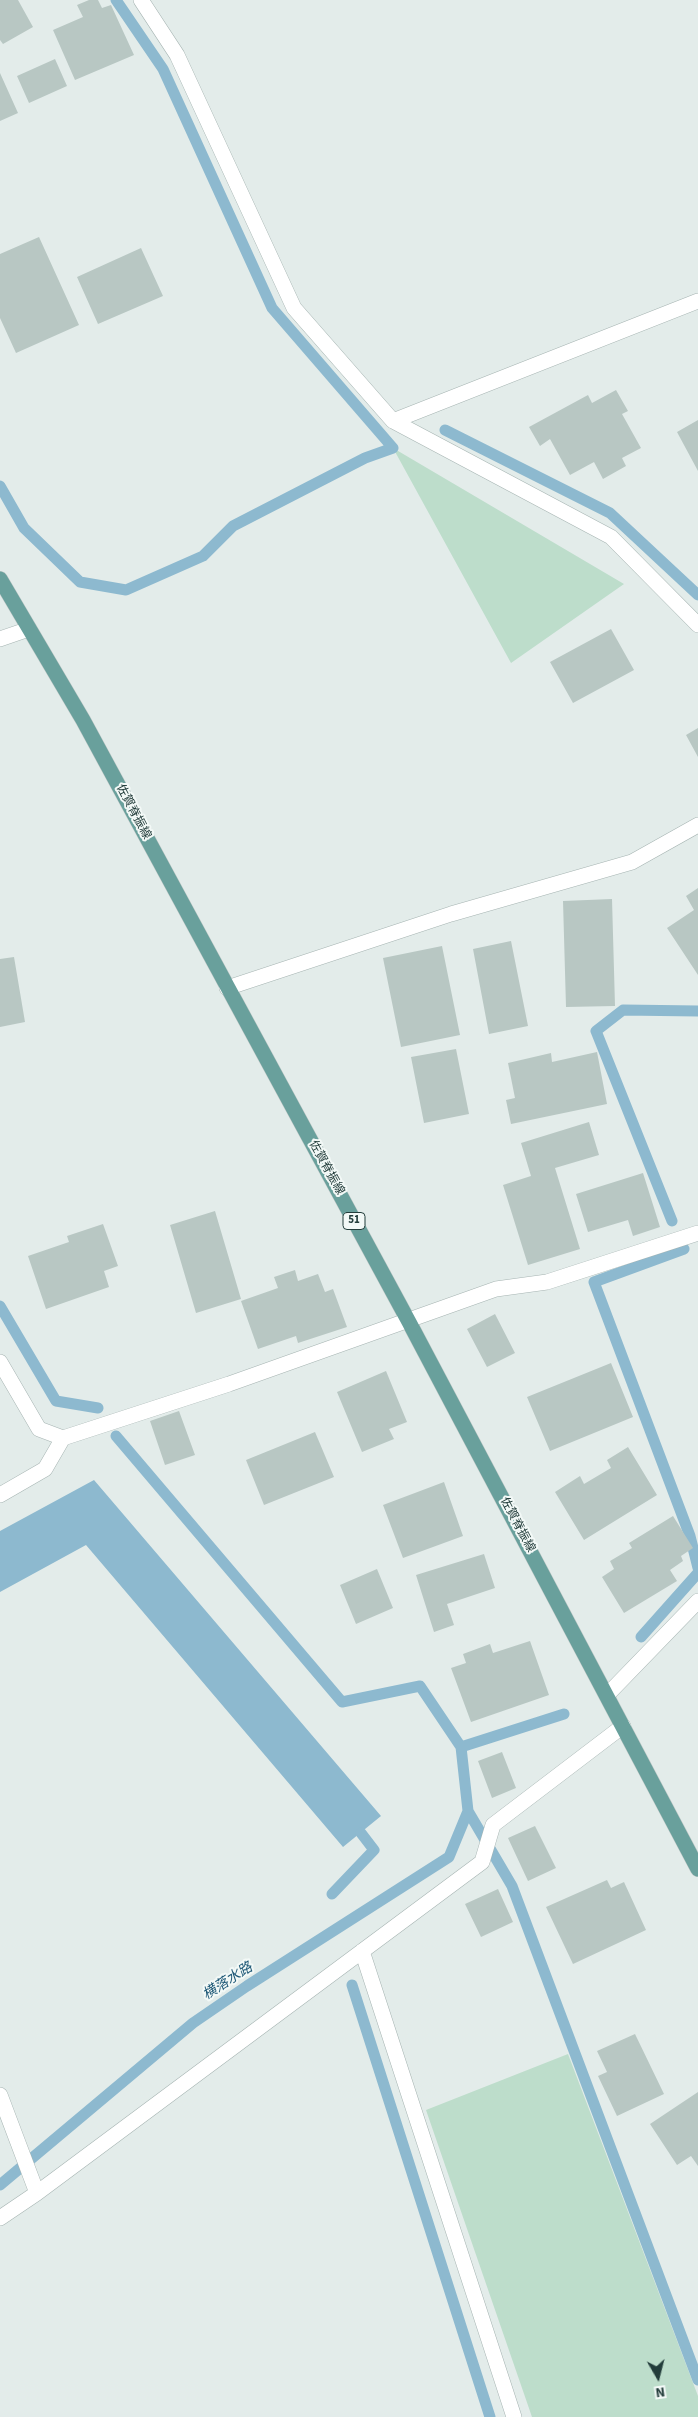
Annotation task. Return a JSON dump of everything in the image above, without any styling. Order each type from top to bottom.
[{"type":"main road","name":"佐賀脊振線","points":[[0,579],[83,720],[409,1322],[698,1869]]},
{"type":"street","points":[[141,0],[177,55],[294,308],[393,420],[611,537],[698,625]]},
{"type":"street","points":[[393,420],[698,301]]},
{"type":"street","points":[[0,639],[29,629]]},
{"type":"street","points":[[228,988],[451,914],[632,862],[698,825]]},
{"type":"street","points":[[0,1362],[38,1429],[63,1438],[409,1322],[496,1289],[547,1282],[698,1233]]},
{"type":"street","points":[[0,1495],[45,1469],[63,1438]]},
{"type":"street","points":[[607,1695],[698,1601]]},
{"type":"street","points":[[0,2218],[37,2193],[482,1862],[493,1825],[623,1726]]},
{"type":"street","points":[[362,1951],[514,2417]]},
{"type":"street","points":[[0,2095],[37,2193]]},
{"type":"green space","points":[[393,448],[624,584],[511,663]]},
{"type":"green space","points":[[568,2054],[698,2396],[698,2417],[532,2417],[426,2110]]},
{"type":"water","points":[[94,1480],[381,1816],[343,1847],[86,1545],[0,1592],[0,1531]]},
{"type":"building","points":[[0,0],[18,0],[33,27],[3,44],[0,40]]},
{"type":"building","points":[[89,0],[98,0],[102,8],[111,5],[134,55],[75,80],[53,30],[83,17],[77,5]]},
{"type":"building","points":[[55,59],[67,86],[29,103],[17,76]]},
{"type":"building","points":[[0,73],[18,113],[0,121]]},
{"type":"building","points":[[39,237],[79,325],[16,353],[0,318],[0,254]]},
{"type":"building","points":[[141,248],[163,296],[98,324],[77,277]]},
{"type":"building","points":[[616,390],[628,411],[622,414],[641,448],[622,458],[626,466],[603,479],[594,462],[570,475],[550,439],[540,446],[529,427],[588,395],[592,403]]},
{"type":"building","points":[[698,420],[698,471],[677,432]]},
{"type":"building","points":[[611,629],[634,670],[573,703],[550,662]]},
{"type":"building","points":[[698,728],[698,757],[686,735]]},
{"type":"building","points":[[698,888],[698,975],[667,928],[694,910],[686,896]]},
{"type":"building","points":[[612,899],[615,1006],[566,1007],[563,901]]},
{"type":"building","points":[[511,941],[528,1026],[489,1034],[473,949]]},
{"type":"building","points":[[442,946],[460,1035],[401,1047],[383,958]]},
{"type":"building","points":[[14,957],[25,1022],[0,1027],[0,959]]},
{"type":"building","points":[[456,1049],[469,1114],[424,1123],[411,1057]]},
{"type":"building","points":[[597,1052],[607,1104],[511,1124],[506,1100],[515,1098],[508,1063],[551,1053],[552,1062]]},
{"type":"building","points":[[589,1122],[599,1155],[555,1168],[580,1249],[528,1265],[503,1185],[531,1176],[521,1143]]},
{"type":"building","points":[[643,1173],[660,1227],[633,1236],[628,1220],[588,1232],[576,1194]]},
{"type":"building","points":[[215,1211],[241,1299],[196,1313],[170,1225]]},
{"type":"building","points":[[103,1224],[118,1266],[104,1271],[109,1287],[46,1309],[28,1256],[69,1242],[67,1236]]},
{"type":"building","points":[[295,1270],[298,1281],[318,1274],[325,1292],[333,1289],[347,1327],[298,1343],[296,1336],[258,1349],[241,1301],[278,1288],[274,1277]]},
{"type":"building","points":[[495,1314],[515,1353],[487,1367],[467,1329]]},
{"type":"building","points":[[611,1363],[633,1417],[550,1451],[527,1397]]},
{"type":"building","points":[[386,1371],[407,1422],[389,1429],[394,1439],[362,1452],[337,1392]]},
{"type":"building","points":[[179,1411],[195,1455],[165,1465],[150,1421]]},
{"type":"building","points":[[315,1432],[334,1477],[264,1505],[246,1460]]},
{"type":"building","points":[[628,1447],[657,1495],[584,1540],[555,1492],[580,1476],[584,1484],[611,1468],[607,1460]]},
{"type":"building","points":[[444,1482],[463,1536],[403,1558],[383,1505]]},
{"type":"building","points":[[673,1516],[693,1548],[681,1556],[683,1561],[670,1570],[677,1581],[624,1613],[602,1577],[614,1569],[610,1561],[632,1548],[629,1543]]},
{"type":"building","points":[[484,1554],[495,1588],[447,1604],[454,1625],[434,1632],[416,1575]]},
{"type":"building","points":[[377,1569],[393,1608],[356,1624],[340,1585]]},
{"type":"building","points":[[530,1641],[549,1695],[471,1722],[451,1668],[466,1663],[463,1654],[490,1644],[493,1653]]},
{"type":"building","points":[[502,1752],[516,1788],[492,1798],[478,1761]]},
{"type":"building","points":[[535,1826],[556,1868],[528,1881],[508,1838]]},
{"type":"building","points":[[607,1880],[611,1888],[624,1882],[646,1930],[573,1964],[546,1907]]},
{"type":"building","points":[[498,1889],[513,1922],[481,1937],[465,1904]]},
{"type":"building","points":[[635,2034],[664,2094],[617,2116],[598,2076],[607,2072],[597,2051]]},
{"type":"building","points":[[698,2092],[698,2166],[691,2156],[677,2165],[650,2124]]},
{"type":"waterway","points":[[0,486],[24,528],[80,582],[126,590],[203,556],[233,526],[365,458],[393,448],[272,308],[163,69],[116,0]]},
{"type":"waterway","points":[[445,430],[610,513],[698,595]]},
{"type":"waterway","points":[[672,1221],[596,1031],[623,1010],[698,1011]]},
{"type":"waterway","points":[[684,1249],[594,1282],[690,1536],[698,1568]]},
{"type":"waterway","points":[[0,1306],[56,1401],[98,1408]]},
{"type":"waterway","points":[[116,1436],[342,1702],[420,1686],[461,1747],[468,1811],[512,1886],[698,2380]]},
{"type":"waterway","points":[[641,1637],[698,1573]]},
{"type":"waterway","points":[[461,1747],[564,1714]]},
{"type":"waterway","name":"横落水路","points":[[0,2185],[193,2023],[247,1986],[449,1857],[468,1811]]},
{"type":"waterway","points":[[332,1894],[374,1850],[361,1833]]},
{"type":"waterway","points":[[352,1985],[490,2417]]}]
